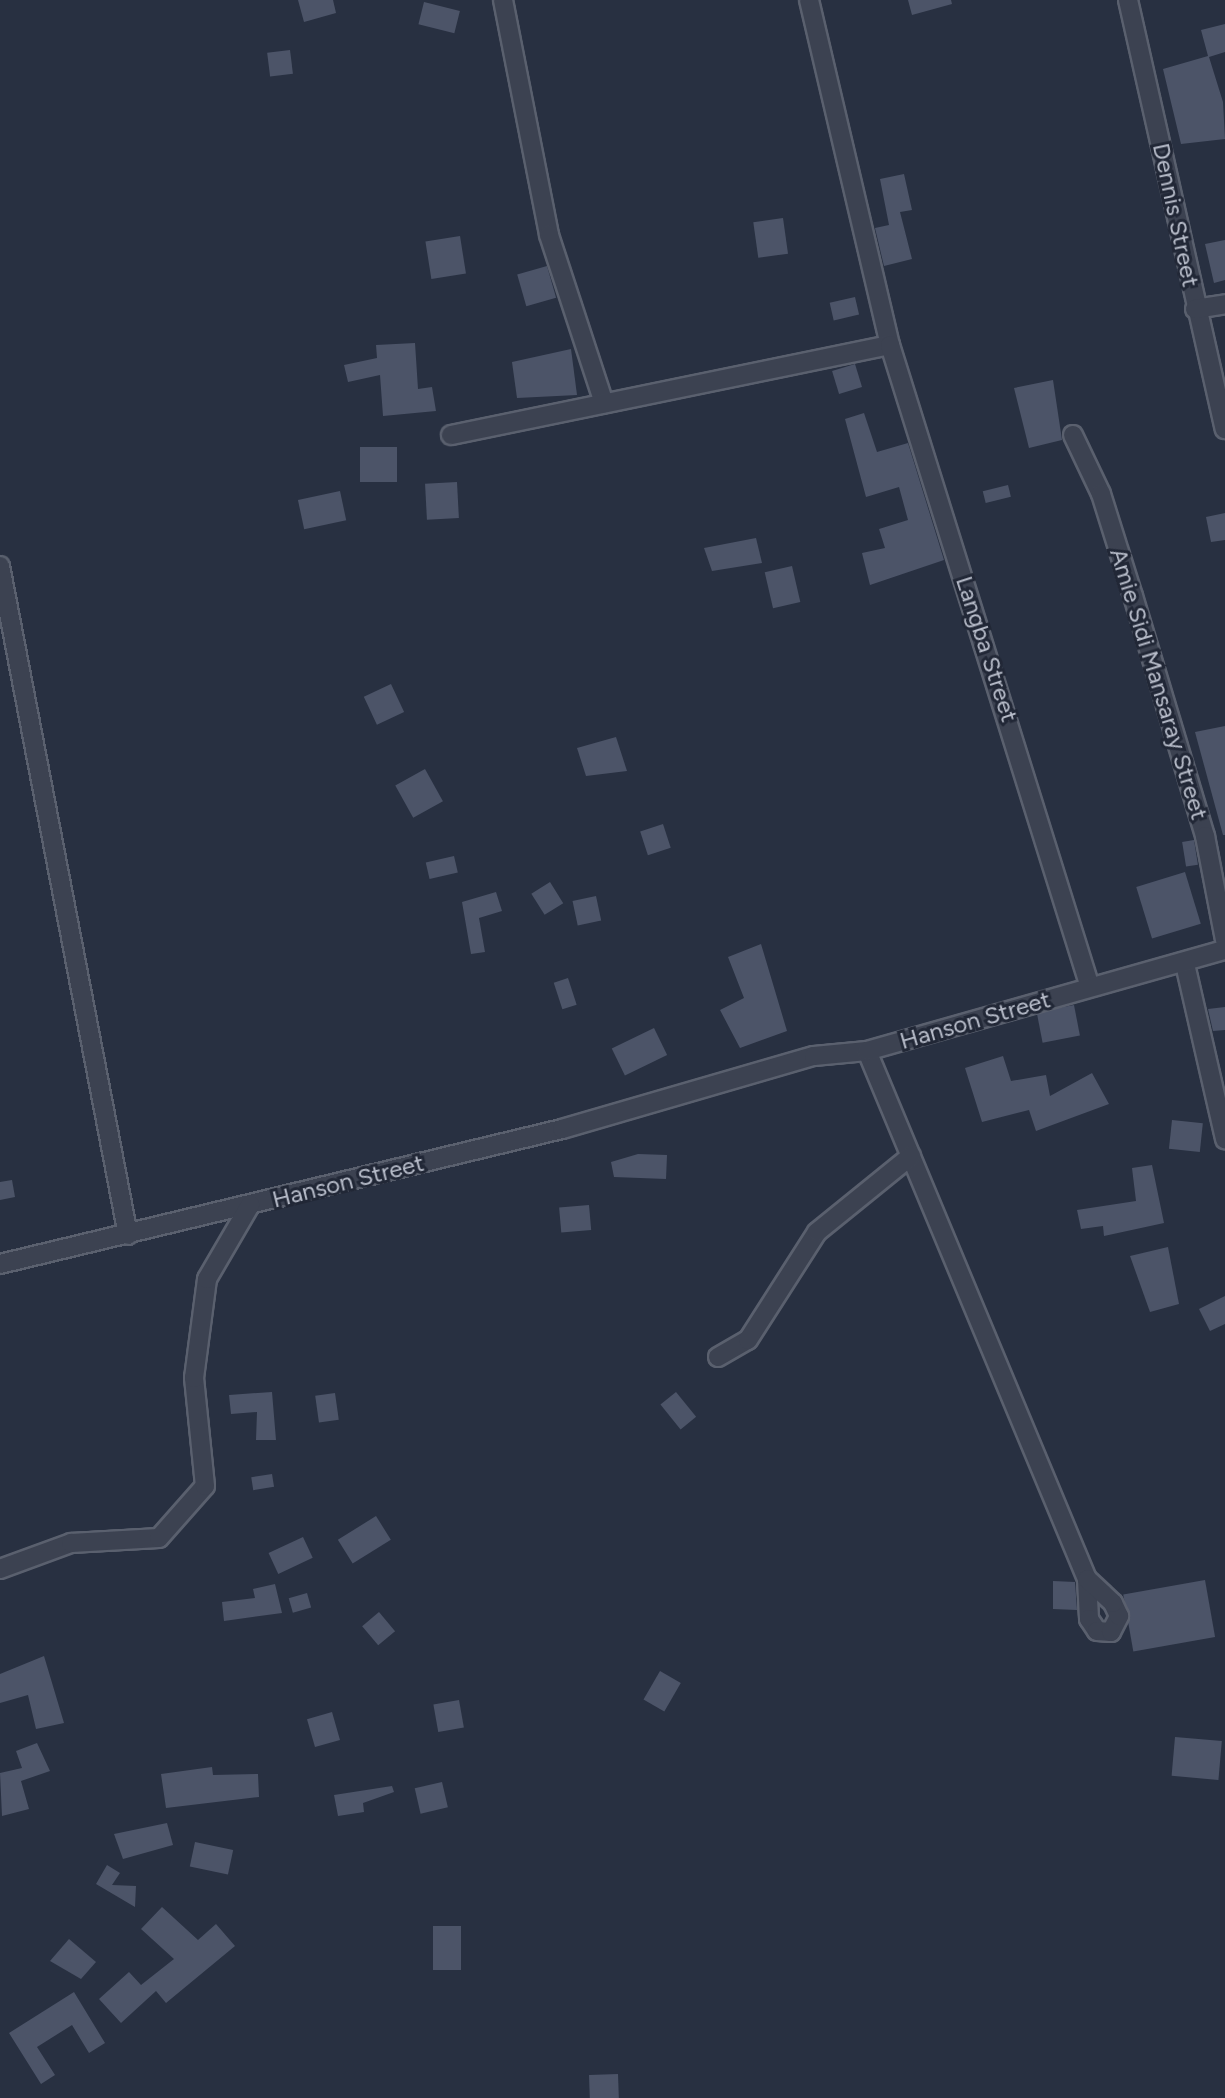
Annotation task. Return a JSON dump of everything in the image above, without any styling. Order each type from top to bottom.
[{"type":"street","points":[[503,0],[549,235],[604,403]]},
{"type":"street","name":"Langba Street","points":[[809,0],[890,345],[1090,987]]},
{"type":"street","name":"Dennis Street","points":[[1128,0],[1195,309],[1225,429]]},
{"type":"street","points":[[1195,309],[1225,304]]},
{"type":"street","points":[[451,435],[890,345]]},
{"type":"street","name":"Amie Sidi Mansaray Street","points":[[1073,435],[1101,494],[1133,596],[1205,836],[1225,940]]},
{"type":"street","points":[[0,566],[128,1235]]},
{"type":"street","name":"Hanson Street","points":[[0,1264],[250,1205],[814,1056],[867,1051],[1090,987],[1185,964],[1225,950]]},
{"type":"street","points":[[1185,964],[1225,1139]]},
{"type":"street","points":[[867,1051],[1087,1579]]},
{"type":"street","points":[[718,1357],[757,1328],[817,1232],[911,1156]]},
{"type":"street","points":[[0,1569],[71,1543],[159,1538],[205,1486],[194,1378],[207,1279],[250,1205]]},
{"type":"building","points":[[298,0],[333,0],[336,13],[304,22]]},
{"type":"building","points":[[908,0],[951,0],[952,4],[912,15]]},
{"type":"building","points":[[424,2],[460,11],[454,33],[418,24]]},
{"type":"building","points":[[1225,24],[1225,52],[1209,57],[1223,102],[1225,139],[1181,144],[1163,69],[1208,56],[1201,30]]},
{"type":"building","points":[[290,50],[293,74],[270,77],[267,53]]},
{"type":"building","points":[[904,174],[912,210],[900,212],[912,259],[884,266],[875,228],[889,225],[880,179]]},
{"type":"building","points":[[783,218],[788,254],[758,258],[753,222]]},
{"type":"building","points":[[460,236],[466,274],[431,279],[425,241]]},
{"type":"building","points":[[1225,240],[1225,280],[1214,283],[1205,244]]},
{"type":"building","points":[[547,266],[556,298],[526,306],[517,275]]},
{"type":"building","points":[[855,297],[859,315],[834,320],[830,303]]},
{"type":"building","points":[[415,343],[418,389],[432,387],[436,411],[383,416],[380,375],[348,382],[344,365],[377,358],[376,345]]},
{"type":"building","points":[[571,349],[577,395],[517,398],[512,362]]},
{"type":"building","points":[[855,364],[862,387],[839,394],[832,371]]},
{"type":"building","points":[[1053,380],[1062,440],[1029,448],[1014,388]]},
{"type":"building","points":[[864,413],[877,452],[908,443],[944,560],[870,585],[862,553],[885,548],[879,529],[908,520],[899,487],[866,497],[845,419]]},
{"type":"building","points":[[360,447],[397,447],[397,482],[360,482]]},
{"type":"building","points":[[457,482],[459,518],[427,520],[425,484]]},
{"type":"building","points":[[1008,485],[1011,497],[986,503],[983,491]]},
{"type":"building","points":[[340,491],[346,520],[304,529],[298,500]]},
{"type":"building","points":[[1225,513],[1225,540],[1211,542],[1206,517]]},
{"type":"building","points":[[756,538],[762,563],[712,571],[704,548]]},
{"type":"building","points":[[792,566],[800,602],[773,608],[765,572]]},
{"type":"building","points":[[391,684],[404,712],[377,725],[364,697]]},
{"type":"building","points":[[1225,726],[1225,835],[1223,835],[1195,732]]},
{"type":"building","points":[[616,737],[627,771],[586,776],[577,748]]},
{"type":"building","points":[[425,769],[443,801],[413,818],[395,785]]},
{"type":"building","points":[[663,824],[671,848],[648,855],[640,831]]},
{"type":"building","points":[[1194,840],[1198,865],[1186,867],[1182,842]]},
{"type":"building","points":[[454,856],[458,873],[430,879],[426,863]]},
{"type":"building","points":[[1185,872],[1201,924],[1152,939],[1136,887]]},
{"type":"building","points":[[550,882],[563,903],[545,915],[531,894]]},
{"type":"building","points":[[496,892],[502,911],[479,918],[485,952],[471,954],[462,902]]},
{"type":"building","points":[[596,896],[601,920],[578,925],[573,901]]},
{"type":"building","points":[[761,944],[787,1031],[740,1048],[720,1010],[744,998],[728,957]]},
{"type":"building","points":[[568,978],[577,1005],[562,1009],[554,983]]},
{"type":"building","points":[[1074,1005],[1080,1035],[1043,1043],[1037,1012]]},
{"type":"building","points":[[1225,1007],[1225,1030],[1213,1031],[1208,1009]]},
{"type":"building","points":[[654,1028],[667,1055],[625,1076],[612,1049]]},
{"type":"building","points":[[1003,1056],[1011,1081],[1046,1075],[1050,1096],[1092,1073],[1109,1104],[1036,1131],[1029,1110],[982,1122],[965,1068]]},
{"type":"building","points":[[1172,1120],[1203,1123],[1200,1152],[1169,1149]]},
{"type":"building","points":[[638,1154],[667,1155],[666,1179],[614,1177],[611,1162]]},
{"type":"building","points":[[1152,1165],[1164,1223],[1104,1236],[1103,1226],[1081,1229],[1077,1210],[1136,1201],[1132,1168]]},
{"type":"building","points":[[12,1180],[15,1197],[0,1200],[0,1182]]},
{"type":"building","points":[[589,1205],[591,1230],[561,1233],[559,1208]]},
{"type":"building","points":[[1168,1247],[1179,1304],[1150,1312],[1130,1256]]},
{"type":"building","points":[[1225,1296],[1225,1324],[1210,1331],[1199,1309]]},
{"type":"building","points":[[272,1392],[276,1440],[256,1440],[257,1412],[231,1414],[229,1395]]},
{"type":"building","points":[[676,1392],[696,1417],[681,1429],[660,1405]]},
{"type":"building","points":[[335,1393],[339,1420],[319,1423],[315,1396]]},
{"type":"building","points":[[272,1474],[274,1487],[253,1490],[251,1477]]},
{"type":"building","points":[[376,1516],[391,1540],[353,1564],[338,1540]]},
{"type":"building","points":[[303,1537],[313,1558],[278,1574],[269,1553]]},
{"type":"building","points":[[1205,1580],[1215,1637],[1133,1652],[1123,1594]]},
{"type":"building","points":[[1053,1581],[1075,1582],[1077,1610],[1053,1609]]},
{"type":"building","points":[[275,1584],[282,1613],[224,1621],[222,1602],[255,1598],[253,1589]]},
{"type":"building","points":[[307,1593],[311,1607],[293,1613],[289,1598]]},
{"type":"building","points":[[379,1612],[395,1631],[378,1645],[362,1626]]},
{"type":"building","points":[[44,1656],[64,1723],[36,1729],[28,1695],[0,1703],[0,1674]]},
{"type":"building","points":[[660,1671],[681,1683],[664,1712],[644,1700]]},
{"type":"building","points":[[459,1700],[464,1728],[438,1732],[433,1705]]},
{"type":"building","points":[[332,1712],[340,1740],[315,1747],[307,1719]]},
{"type":"building","points":[[1175,1737],[1222,1741],[1218,1780],[1172,1776]]},
{"type":"building","points":[[37,1743],[50,1771],[21,1781],[29,1809],[2,1816],[0,1773],[22,1768],[16,1751]]},
{"type":"building","points":[[212,1767],[213,1775],[258,1774],[259,1797],[166,1808],[161,1774]]},
{"type":"building","points":[[442,1782],[448,1807],[421,1814],[415,1788]]},
{"type":"building","points":[[392,1786],[394,1792],[363,1803],[364,1812],[338,1816],[334,1795]]},
{"type":"building","points":[[167,1823],[173,1845],[123,1859],[114,1834]]},
{"type":"building","points":[[195,1842],[233,1850],[228,1875],[190,1866]]},
{"type":"building","points":[[107,1865],[120,1873],[112,1885],[136,1886],[135,1907],[96,1884]]},
{"type":"building","points":[[162,1907],[198,1940],[216,1924],[235,1946],[166,2003],[156,1991],[121,2023],[99,1999],[129,1972],[141,1985],[174,1959],[141,1929]]},
{"type":"building","points":[[433,1926],[461,1926],[461,1970],[433,1970]]},
{"type":"building","points":[[69,1939],[96,1962],[81,1979],[50,1961]]},
{"type":"building","points":[[74,1992],[105,2043],[89,2053],[72,2025],[37,2047],[55,2075],[41,2084],[9,2033]]},
{"type":"building","points":[[618,2074],[619,2098],[590,2098],[589,2075]]}]
